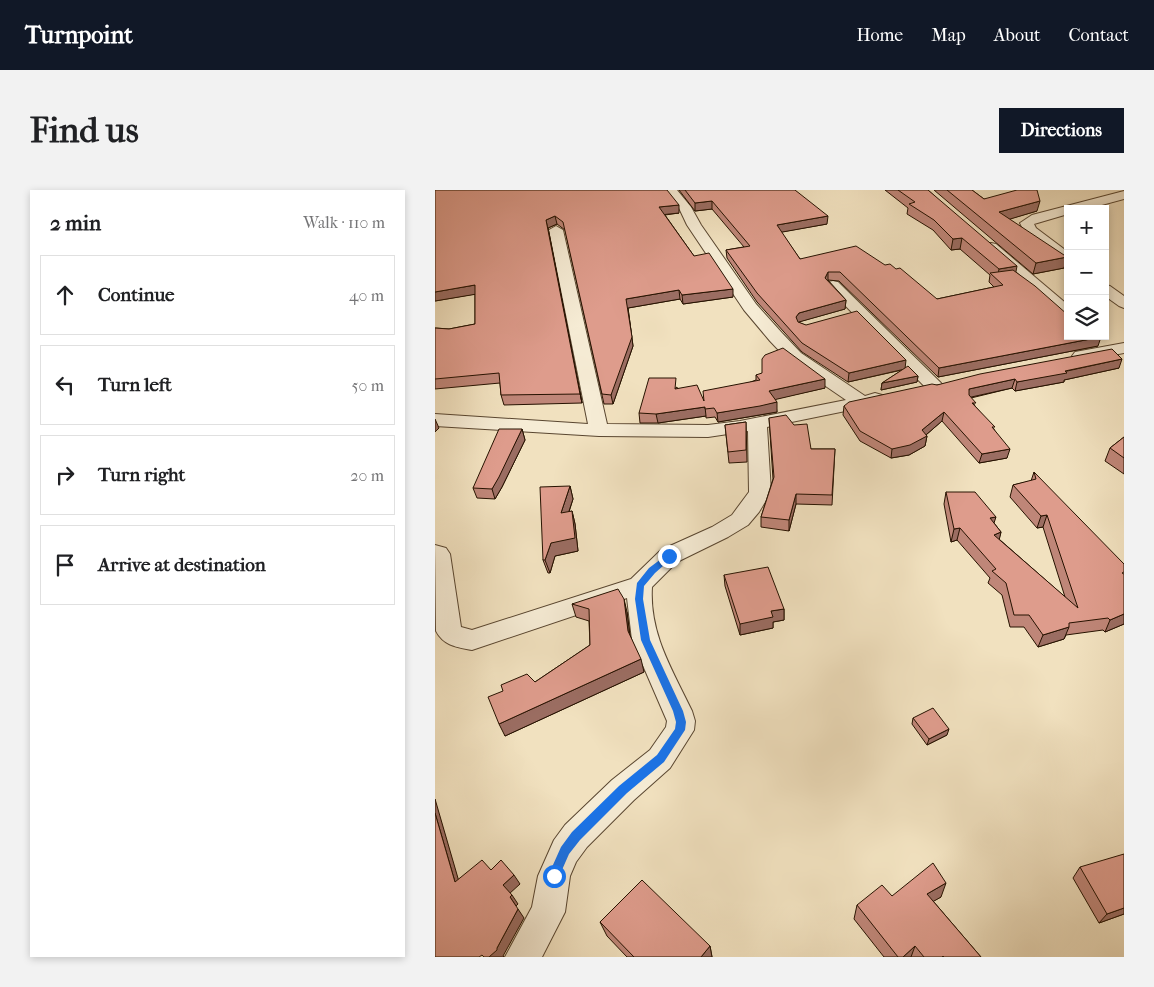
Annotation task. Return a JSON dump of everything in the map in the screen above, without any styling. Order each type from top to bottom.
[{"type":"street","points":[[671,190],[685,207],[694,225],[750,307],[776,337],[795,357],[863,402]]},
{"type":"street","points":[[1087,205],[1124,195]]},
{"type":"street","points":[[1064,211],[1037,218],[1027,223],[1030,230],[1064,256]]},
{"type":"street","points":[[555,230],[599,430]]},
{"type":"street","points":[[979,237],[1064,310]]},
{"type":"street","points":[[833,286],[935,387]]},
{"type":"street","points":[[1109,291],[1124,303]]},
{"type":"street","points":[[841,317],[860,312]]},
{"type":"street","points":[[1102,340],[1117,349]]},
{"type":"street","points":[[1063,360],[1117,349]]},
{"type":"street","points":[[435,420],[599,430],[708,431],[890,396]]},
{"type":"street","points":[[435,552],[438,554],[449,631],[455,637],[462,640],[471,640],[640,585],[652,570],[669,556],[720,532],[740,520],[751,507],[760,492],[757,423]]},
{"type":"street","points":[[523,957],[548,912],[554,876],[565,851],[576,836],[623,790],[660,758],[680,730],[681,722],[678,711],[645,640],[639,599],[640,585]]},
{"type":"building","points":[[435,190],[667,190],[679,205],[659,207],[694,256],[709,253],[733,289],[682,295],[679,290],[626,299],[632,337],[611,395],[602,394],[563,222],[555,216],[546,220],[580,394],[501,395],[499,373],[435,379],[435,328],[449,329],[475,324],[475,285],[435,292]]},
{"type":"building","points":[[685,190],[795,190],[828,216],[777,225],[800,259],[856,246],[885,265],[890,264],[896,269],[900,268],[937,299],[1003,285],[990,273],[1013,270],[1064,311],[1064,340],[1085,340],[939,368],[840,272],[828,272],[825,278],[846,300],[799,313],[796,317],[798,322],[806,325],[857,311],[906,360],[849,373],[802,343],[757,293],[726,250],[750,246],[712,201],[695,203]]},
{"type":"building","points":[[898,190],[928,190],[1017,266],[999,269],[962,238],[953,239],[934,220],[909,204],[915,202]]},
{"type":"building","points":[[947,190],[972,190],[984,199],[1017,190],[1037,190],[1040,201],[999,212],[1064,255],[1064,258],[1036,263]]},
{"type":"building","points":[[783,348],[825,379],[769,391],[777,402],[760,406],[717,413],[714,408],[705,409],[705,407],[656,414],[639,413],[649,378],[676,378],[675,389],[697,385],[704,401],[703,391],[760,380],[756,375],[762,373],[762,359],[765,355]]},
{"type":"building","points":[[1112,349],[1122,359],[1065,371],[1067,373],[1017,382],[1015,379],[969,389],[969,395],[976,403],[972,403],[995,427],[992,427],[1010,449],[982,454],[944,412],[922,430],[927,436],[910,445],[892,449],[860,431],[844,406],[849,402],[932,384],[937,385],[980,374]]},
{"type":"building","points":[[908,366],[918,376],[882,383]]},
{"type":"building","points":[[786,415],[794,425],[807,424],[811,449],[835,449],[832,495],[796,494],[789,520],[761,517],[774,477],[769,418]]},
{"type":"building","points":[[746,422],[746,450],[728,452],[725,425]]},
{"type":"building","points":[[499,429],[522,429],[492,489],[473,488]]},
{"type":"building","points":[[1124,437],[1124,458],[1110,448]]},
{"type":"building","points":[[1034,472],[1124,564],[1124,572],[1122,573],[1124,574],[1124,614],[1110,620],[1108,618],[1069,623],[1069,627],[1043,635],[1029,615],[1014,615],[1006,583],[992,571],[996,569],[960,528],[954,529],[946,492],[975,492],[996,517],[990,518],[1001,532],[994,535],[1078,608],[1047,515],[1041,516],[1013,485],[1036,479]]},
{"type":"building","points":[[570,486],[561,513],[572,511],[575,538],[551,543],[545,560],[543,560],[540,487]]},
{"type":"building","points":[[768,567],[784,609],[771,611],[773,617],[740,624],[724,575]]},
{"type":"building","points":[[618,589],[624,599],[628,631],[641,659],[499,724],[488,697],[503,691],[501,685],[527,674],[535,682],[590,645],[589,609],[572,604]]},
{"type":"building","points":[[933,708],[949,729],[929,739],[913,718]]},
{"type":"building","points":[[435,813],[455,882],[482,860],[491,870],[501,860],[514,875],[503,885],[512,895],[510,897],[518,909],[497,950],[489,957],[482,955],[479,957],[435,957]]},
{"type":"building","points":[[1124,854],[1124,908],[1107,914],[1080,867]]},
{"type":"building","points":[[933,863],[946,883],[927,894],[981,957],[924,957],[915,946],[903,957],[898,957],[857,905],[882,885],[892,896]]},
{"type":"building","points":[[642,880],[710,946],[701,957],[634,957],[600,922]]},
{"type":"route","points":[[554,876],[565,851],[576,836],[623,790],[660,758],[680,730],[681,722],[678,711],[645,640],[639,599],[640,585],[652,570],[669,556]]}]
